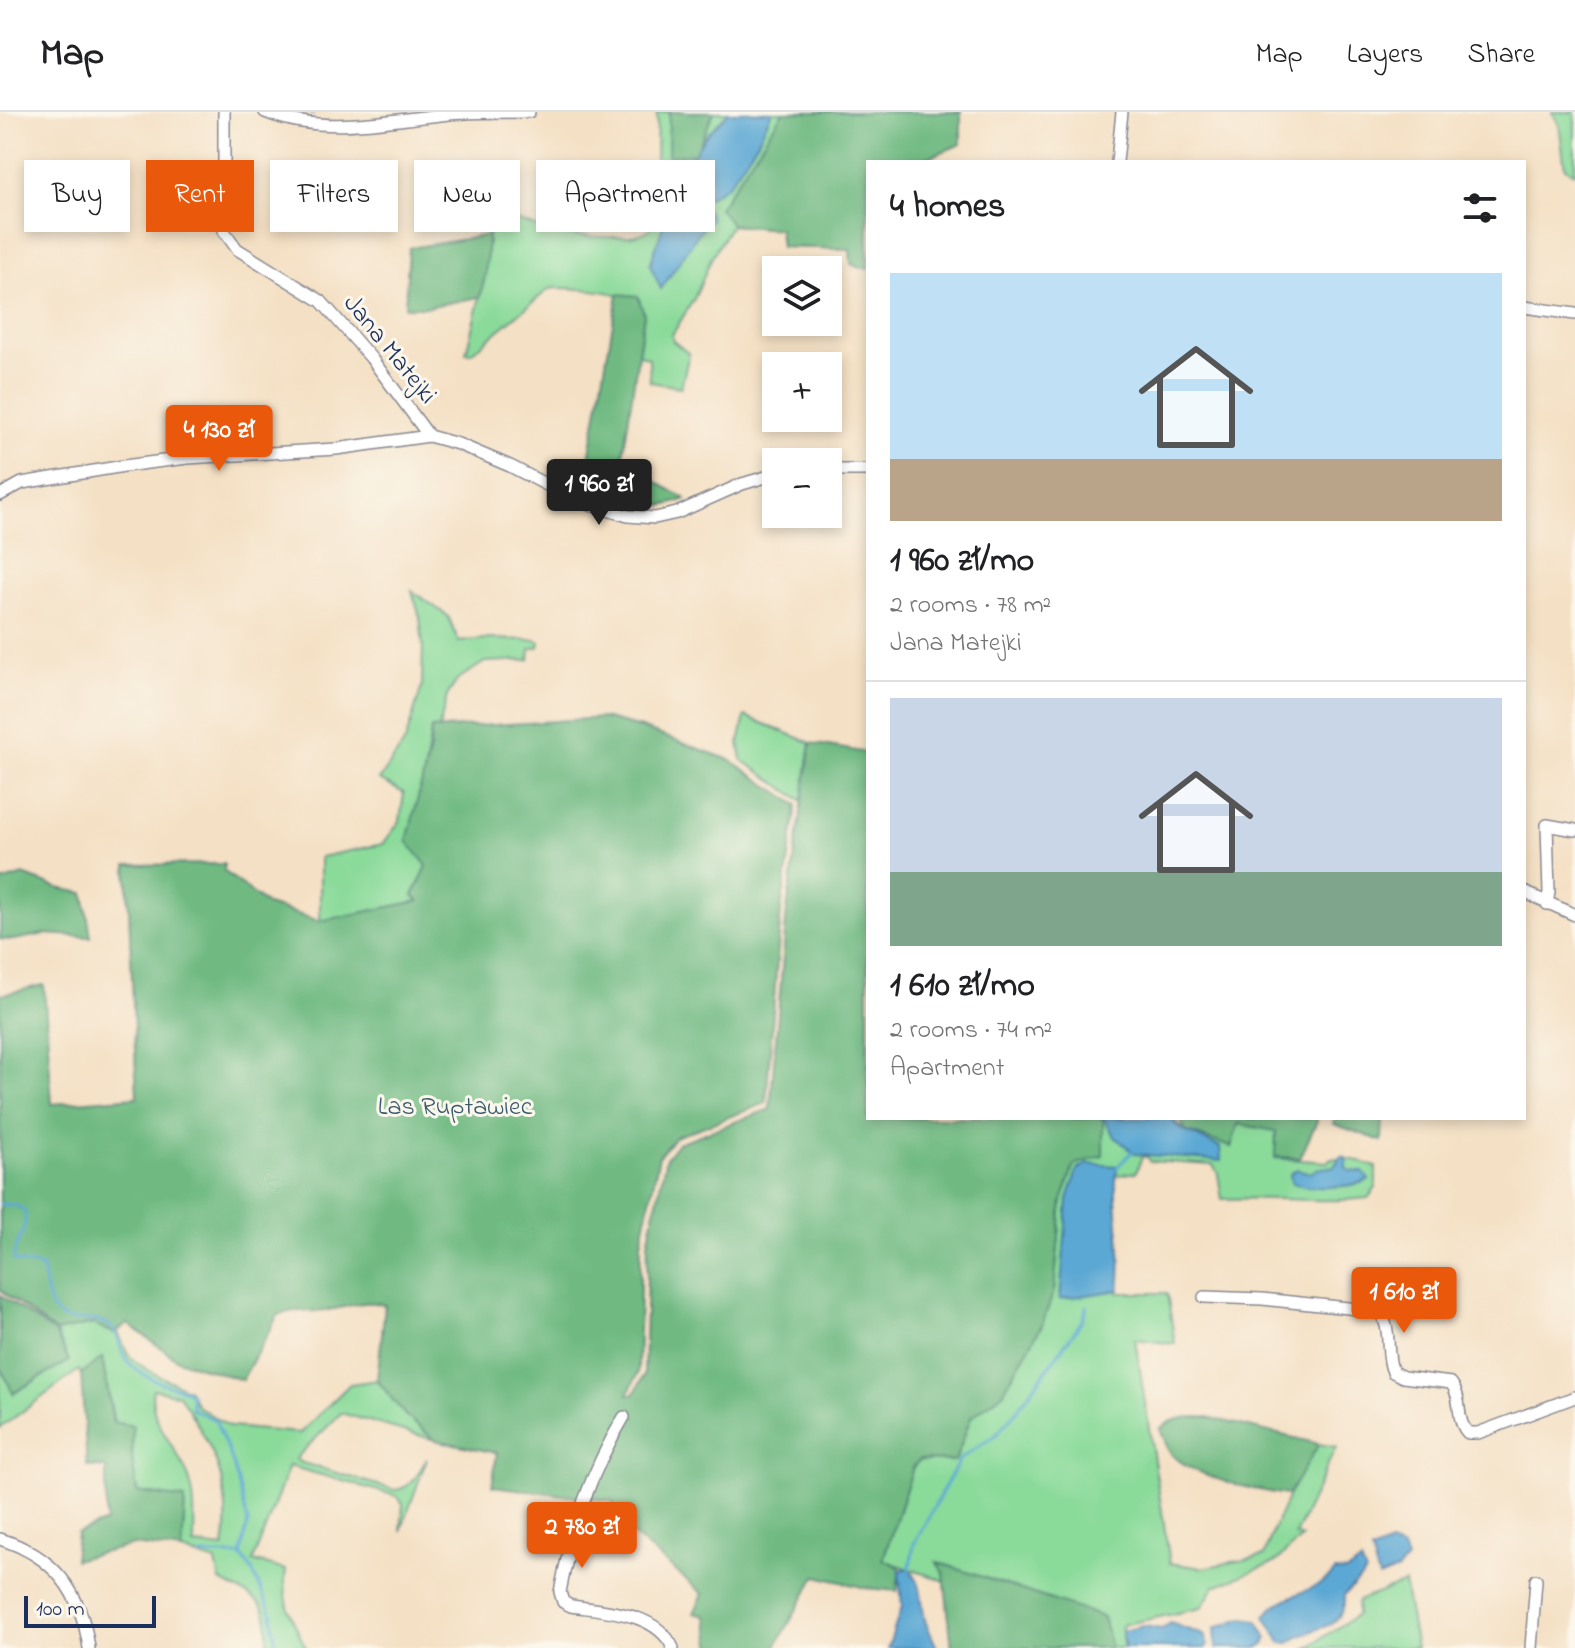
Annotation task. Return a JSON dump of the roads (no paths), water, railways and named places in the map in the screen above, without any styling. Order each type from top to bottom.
[{"type":"street","name":"Jana Matejki","points":[[224,112],[224,231],[237,249],[321,301],[371,358],[429,436],[458,444],[497,461],[580,502],[628,516],[655,518],[677,513],[762,478]]},
{"type":"street","points":[[265,112],[276,117],[326,125],[385,123],[451,113],[529,112]]},
{"type":"street","points":[[1117,160],[1122,112]]},
{"type":"street","points":[[1526,307],[1575,314]]},
{"type":"street","points":[[0,495],[22,483],[124,466],[187,458],[336,449],[429,436]]},
{"type":"street","points":[[842,470],[866,470]]},
{"type":"street","points":[[1547,904],[1547,825],[1575,830]]},
{"type":"street","points":[[1526,893],[1575,915]]},
{"type":"street","points":[[1204,1297],[1262,1299],[1377,1311],[1385,1319],[1393,1372],[1403,1377],[1451,1383],[1458,1396],[1462,1425],[1468,1433],[1478,1433],[1575,1397]]},
{"type":"street","points":[[624,1417],[584,1495],[560,1592],[563,1602],[571,1606],[626,1614],[651,1625],[667,1637],[673,1648]]},
{"type":"street","points":[[0,1539],[25,1547],[46,1560],[62,1579],[81,1615],[89,1648]]},
{"type":"street","points":[[1531,1648],[1536,1580]]},
{"type":"water","points":[[729,112],[772,112],[758,141],[729,184],[715,193],[715,160],[692,160],[715,126]]},
{"type":"water","points":[[661,232],[700,232],[661,289],[650,265]]},
{"type":"water","points":[[1104,1120],[1173,1120],[1180,1129],[1220,1147],[1221,1161],[1136,1154],[1116,1138]]},
{"type":"water","points":[[1341,1156],[1346,1157],[1346,1168],[1363,1172],[1369,1180],[1330,1187],[1291,1182],[1290,1174],[1297,1169],[1311,1173],[1334,1166]]},
{"type":"water","points":[[1087,1164],[1117,1166],[1121,1259],[1119,1290],[1060,1299],[1068,1199],[1077,1170]]},
{"type":"water","points":[[1390,1544],[1403,1549],[1407,1560],[1398,1570],[1379,1578],[1371,1552]]},
{"type":"water","points":[[1361,1562],[1366,1573],[1344,1595],[1340,1616],[1334,1622],[1289,1643],[1281,1643],[1265,1616],[1272,1608],[1320,1584],[1335,1571],[1346,1572]]},
{"type":"water","points":[[905,1568],[919,1584],[926,1623],[937,1648],[888,1648],[902,1606],[899,1572]]},
{"type":"water","points":[[1243,1618],[1257,1620],[1267,1638],[1263,1646],[1216,1648],[1215,1628]]},
{"type":"water","points":[[1170,1623],[1204,1635],[1208,1645],[1206,1648],[1125,1648],[1122,1631],[1144,1626],[1162,1629]]},
{"type":"waterway","points":[[1115,1169],[1135,1149]]},
{"type":"waterway","points":[[0,1204],[16,1205],[25,1211],[24,1227],[14,1261],[42,1267],[48,1299],[56,1313],[63,1318],[108,1324],[116,1333],[128,1362],[151,1378],[187,1391],[191,1394],[192,1409],[215,1420],[233,1463],[248,1522],[241,1555],[252,1570],[272,1614],[276,1648]]},
{"type":"waterway","points":[[909,1573],[914,1544],[960,1459],[996,1435],[1015,1413],[1082,1321],[1087,1306]]},
{"type":"waterway","points":[[201,1555],[241,1555]]},
{"type":"park label","name":"Las Ruptawiec","points":[[455,1108]]}]
